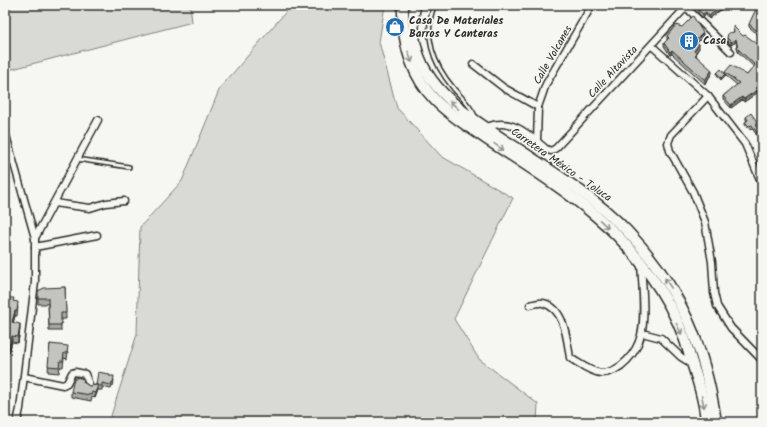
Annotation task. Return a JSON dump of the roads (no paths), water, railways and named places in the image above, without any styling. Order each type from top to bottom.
[{"type":"main road","name":"Carretera México - Toluca","points":[[403,5],[403,24],[406,45],[413,66],[434,100],[456,118],[586,208],[615,234],[641,262],[664,298],[685,339],[701,393],[706,422]]},
{"type":"main road","name":"Carretera México - Toluca","points":[[415,5],[412,22],[421,62],[427,73],[451,102],[481,126],[591,199],[626,230],[649,257],[680,304],[696,339],[710,383],[716,422]]},
{"type":"street","name":"Calle Volcanes","points":[[537,142],[538,107],[546,84],[592,5]]},
{"type":"street","points":[[687,6],[731,52]]},
{"type":"street","name":"Calle Altavista","points":[[537,142],[551,151],[556,148],[652,46],[687,6]]},
{"type":"street","points":[[652,46],[708,96],[745,144],[762,184]]},
{"type":"street","points":[[473,64],[504,88],[538,107]]},
{"type":"street","points":[[708,96],[671,135],[668,143],[670,151],[693,192],[705,222],[714,293],[718,306],[731,328],[762,360]]},
{"type":"street","points":[[35,238],[98,120]]},
{"type":"street","points":[[481,126],[504,123],[514,126],[537,142]]},
{"type":"street","points":[[5,132],[35,238],[35,282],[24,377],[17,422]]},
{"type":"street","points":[[54,203],[90,208],[106,203],[124,201]]},
{"type":"street","points":[[35,247],[97,234]]},
{"type":"street","points":[[530,305],[543,303],[556,310],[563,322],[570,358],[583,366],[601,373],[617,368],[633,354],[642,333],[641,262]]},
{"type":"street","points":[[642,333],[661,338],[681,357],[692,364]]},
{"type":"street","points":[[24,377],[63,385],[67,383],[72,373],[75,372],[85,374],[90,387]]},
{"type":"lane","points":[[434,5],[430,29],[430,45],[435,61],[448,81],[472,110],[481,126]]},
{"type":"lane","points":[[77,159],[129,167]]},
{"type":"place","name":"Casa De Materiales Barros Y Canteras","points":[[395,27]]},
{"type":"place","name":"Casa","points":[[689,41]]}]
